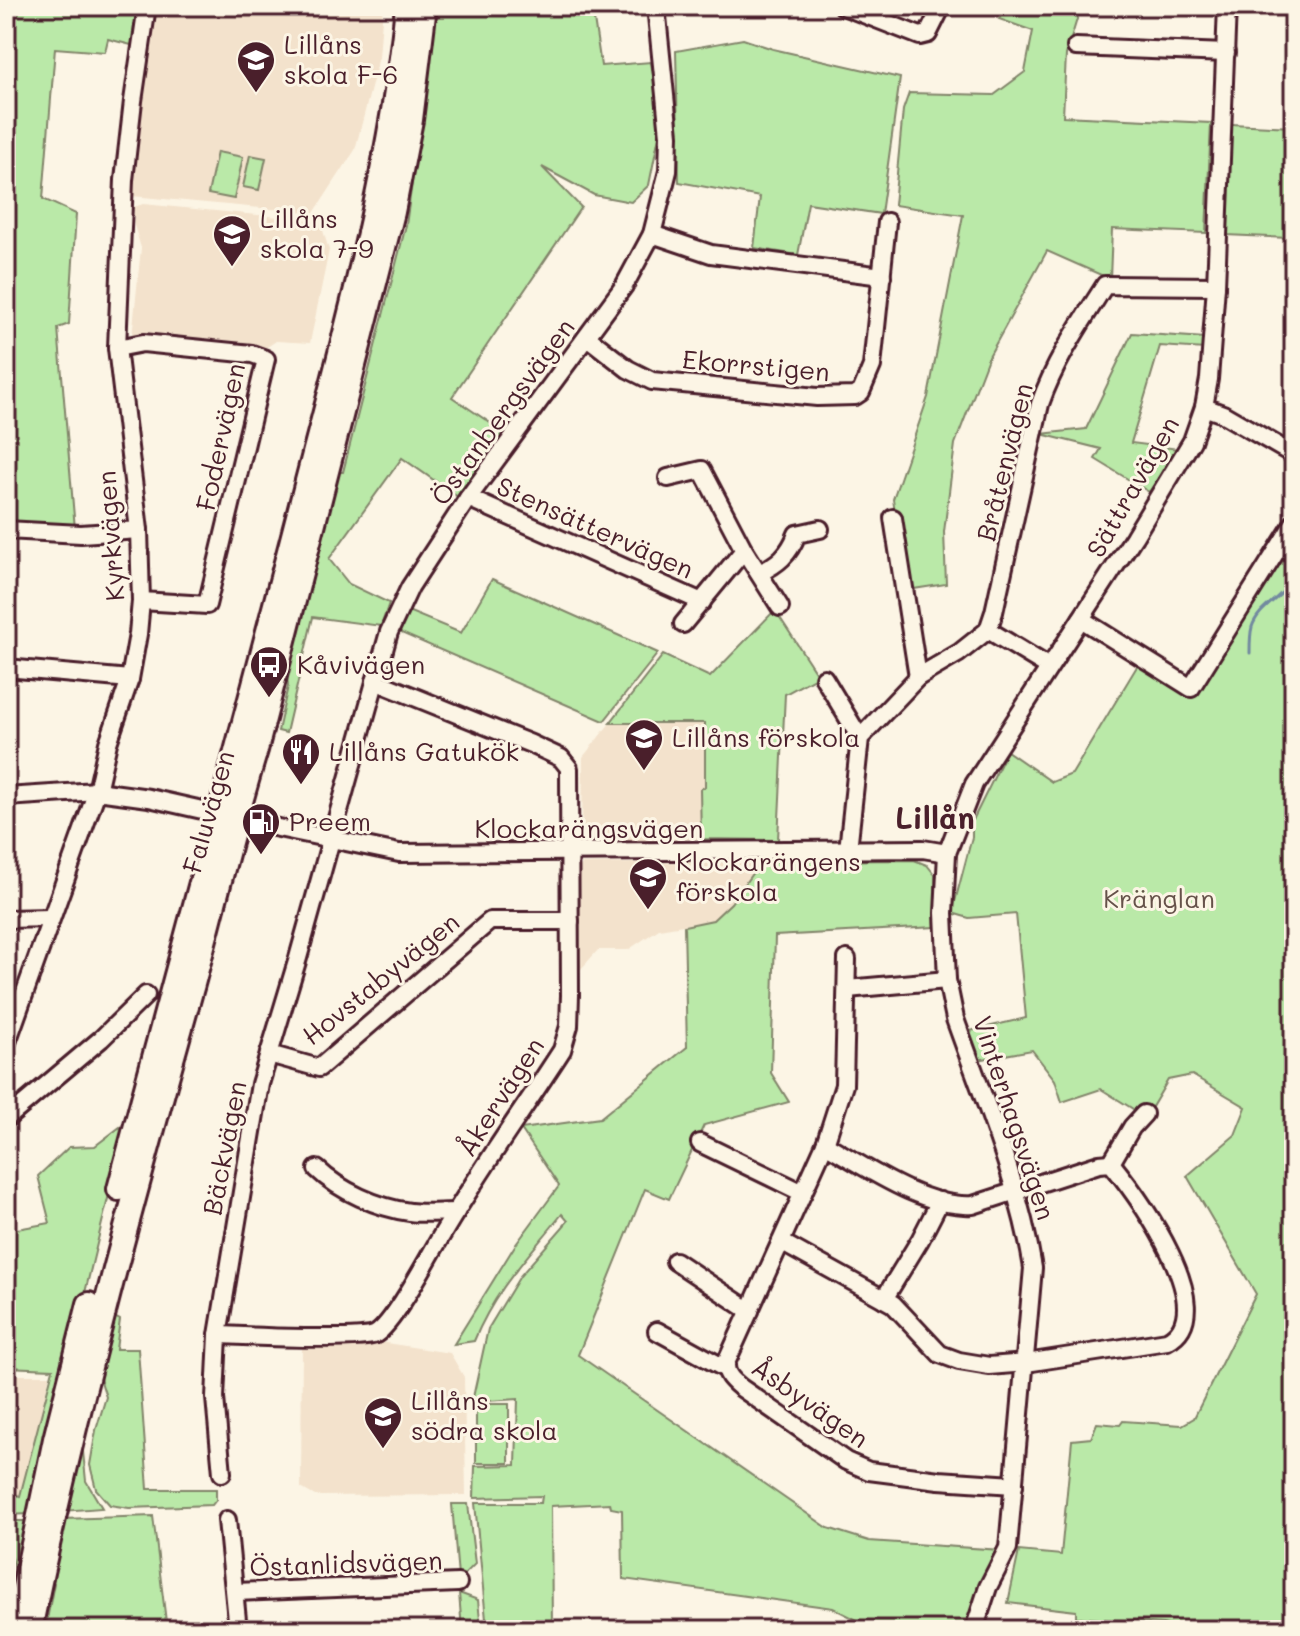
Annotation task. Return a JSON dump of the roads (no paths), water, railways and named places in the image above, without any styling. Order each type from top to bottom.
[{"type":"highway","name":"Faluvägen","points":[[249,742],[376,208],[396,100],[407,6]]},
{"type":"highway","name":"Faluvägen","points":[[30,1630],[49,1500],[194,981],[227,816],[393,212],[413,104],[425,6]]},
{"type":"highway","name":"Faluvägen","points":[[15,1630],[43,1530]]},
{"type":"street","name":"Kyrkvägen","points":[[6,1045],[97,791],[108,743],[130,679],[138,634],[141,601],[139,530],[117,348],[124,180],[147,6]]},
{"type":"street","points":[[843,6],[920,36],[928,34],[942,6]]},
{"type":"street","name":"Sättravägen","points":[[947,853],[974,784],[1192,441],[1204,407],[1216,286],[1227,6]]},
{"type":"street","name":"Östanbergsvägen","points":[[331,840],[393,619],[410,587],[468,498],[624,286],[652,234],[668,171],[662,7]]},
{"type":"street","points":[[1076,47],[1226,53]]},
{"type":"street","name":"Ekorrstigen","points":[[587,337],[628,369],[652,381],[817,397],[855,396],[863,390],[872,366],[887,222]]},
{"type":"street","points":[[652,234],[711,254],[882,276]]},
{"type":"street","name":"Bråtenvägen","points":[[988,630],[1040,404],[1048,381],[1105,285],[1216,286]]},
{"type":"street","name":"Fodervägen","points":[[117,348],[143,343],[252,354],[266,359],[207,605],[141,601]]},
{"type":"street","points":[[1204,407],[1223,414],[1294,455]]},
{"type":"street","points":[[668,478],[702,470],[744,550],[780,607]]},
{"type":"street","name":"Stensättervägen","points":[[468,498],[702,602]]},
{"type":"street","points":[[893,518],[918,677]]},
{"type":"street","points":[[1081,619],[1191,688],[1294,523]]},
{"type":"street","points":[[759,573],[784,558],[797,534],[820,529]]},
{"type":"street","points":[[6,530],[81,534],[139,530]]},
{"type":"street","name":"Stensättervägen","points":[[683,624],[744,550]]},
{"type":"street","points":[[860,738],[918,677],[959,653],[988,630],[1049,667]]},
{"type":"street","points":[[6,668],[130,679]]},
{"type":"street","points":[[824,678],[860,738],[848,850]]},
{"type":"street","name":"Åkervägen","points":[[218,1335],[368,1338],[376,1334],[408,1292],[565,1041],[570,995],[569,768],[561,758],[375,681]]},
{"type":"street","points":[[6,797],[97,791],[149,798],[227,816]]},
{"type":"street","name":"Klockarängsvägen","points":[[227,816],[399,853],[923,849],[947,853]]},
{"type":"street","name":"Bäckvägen","points":[[222,1473],[215,1398],[218,1335],[252,1129],[269,1054],[331,840]]},
{"type":"street","name":"Vinterhagsvägen","points":[[947,853],[944,913],[947,980],[955,1019],[1016,1192],[1026,1225],[1033,1268],[1008,1548],[988,1587],[974,1630]]},
{"type":"street","points":[[6,919],[50,918]]},
{"type":"street","name":"Hovstabyvägen","points":[[269,1054],[319,1068],[490,921],[570,921]]},
{"type":"street","name":"Åsbyvägen","points":[[726,1369],[825,1144],[844,1085],[847,959]]},
{"type":"street","points":[[847,989],[947,980]]},
{"type":"street","points":[[6,1119],[101,1039],[146,995]]},
{"type":"street","points":[[1111,1163],[1132,1127],[1144,1114]]},
{"type":"street","points":[[700,1143],[803,1193]]},
{"type":"street","points":[[825,1144],[909,1189],[960,1206],[973,1205],[1099,1164],[1111,1163]]},
{"type":"street","points":[[781,1242],[893,1304],[940,1354],[974,1365],[1026,1363],[1167,1341],[1177,1336],[1186,1306],[1179,1271],[1133,1192],[1111,1163]]},
{"type":"street","points":[[317,1169],[351,1193],[409,1212],[456,1212]]},
{"type":"street","points":[[884,1299],[940,1201]]},
{"type":"street","points":[[675,1261],[750,1311]]},
{"type":"street","name":"Åsbyvägen","points":[[657,1331],[726,1369],[740,1387],[846,1461],[869,1471],[1014,1485]]},
{"type":"street","points":[[227,1520],[238,1630]]},
{"type":"street","name":"Östanlidsvägen","points":[[236,1592],[458,1583]]},
{"type":"waterway","points":[[1250,653],[1251,630],[1255,620],[1294,578]]},
{"type":"place","name":"Lillåns skola F-6","points":[[256,94]]},
{"type":"place","name":"Lillåns skola 7-9","points":[[232,268]]},
{"type":"place","name":"Kåvivägen","points":[[269,699]]},
{"type":"place","name":"Lillåns förskola","points":[[644,772]]},
{"type":"place","name":"Lillåns Gatukök","points":[[301,786]]},
{"type":"place","name":"Preem","points":[[261,856]]},
{"type":"place","name":"Klockarängens förskola","points":[[648,911]]},
{"type":"place","name":"Lillåns södra skola","points":[[383,1450]]},
{"type":"district","name":"Lillån","points":[[935,819]]},
{"type":"park label","name":"Kränglan","points":[[1159,899]]}]
